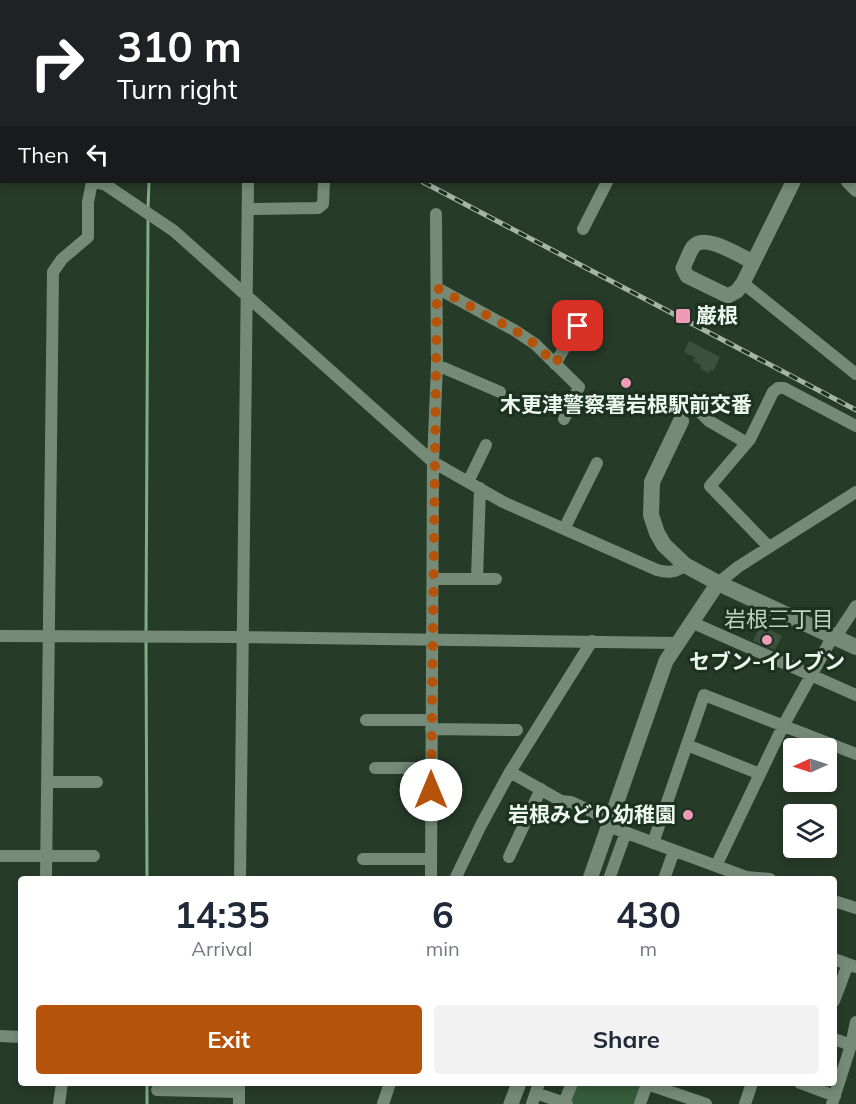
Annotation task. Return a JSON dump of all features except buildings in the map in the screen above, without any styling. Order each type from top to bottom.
[{"type":"main road","points":[[681,421],[652,482],[651,515],[664,545],[685,565],[718,583],[856,647]]},
{"type":"street","points":[[46,876],[53,272],[62,259],[88,237],[88,202],[94,183]]},
{"type":"street","points":[[98,183],[106,185],[174,231],[433,462],[503,502],[657,570],[666,573],[677,571],[685,565]]},
{"type":"street","points":[[240,876],[248,183]]},
{"type":"street","points":[[248,209],[318,208],[323,204],[324,183]]},
{"type":"street","points":[[583,229],[606,183]]},
{"type":"street","points":[[753,262],[716,244],[700,242],[694,245],[683,268],[687,276],[728,296],[737,291],[743,283],[792,183]]},
{"type":"street","points":[[431,876],[433,462],[437,365],[436,214]]},
{"type":"street","points":[[743,283],[856,374]]},
{"type":"street","points":[[437,288],[535,344],[579,387],[564,419]]},
{"type":"street","points":[[555,364],[589,306]]},
{"type":"street","points":[[437,365],[500,392]]},
{"type":"street","points":[[769,548],[711,486],[747,443],[773,392],[778,388],[784,388],[856,426]]},
{"type":"street","points":[[698,410],[709,421],[747,443]]},
{"type":"street","points":[[468,482],[486,445]]},
{"type":"street","points":[[564,529],[597,463]]},
{"type":"street","points":[[477,578],[480,488]]},
{"type":"street","points":[[591,876],[666,661],[691,622],[718,583],[856,492]]},
{"type":"street","points":[[433,579],[496,579]]},
{"type":"street","points":[[716,871],[783,726],[834,637],[856,606]]},
{"type":"street","points":[[691,622],[856,695]]},
{"type":"street","points":[[0,636],[592,640],[677,643]]},
{"type":"street","points":[[456,876],[510,772],[592,640]]},
{"type":"street","points":[[653,843],[704,695],[856,754]]},
{"type":"street","points":[[366,720],[517,730]]},
{"type":"street","points":[[687,745],[760,774]]},
{"type":"street","points":[[375,768],[431,768]]},
{"type":"street","points":[[510,772],[561,801],[571,802],[626,832],[674,850],[716,871],[741,876]]},
{"type":"street","points":[[47,782],[97,782]]},
{"type":"street","points":[[509,857],[541,789]]},
{"type":"street","points":[[610,876],[626,832]]},
{"type":"street","points":[[665,876],[674,850]]},
{"type":"street","points":[[0,856],[94,856]]},
{"type":"street","points":[[363,859],[430,859]]},
{"type":"street","points":[[837,902],[856,908]]},
{"type":"street","points":[[837,960],[852,966],[837,995]]},
{"type":"street","points":[[806,1086],[834,1100],[853,1042],[856,1022]]},
{"type":"street","points":[[0,1036],[18,1037]]},
{"type":"street","points":[[837,1039],[853,1042]]},
{"type":"street","points":[[59,1104],[62,1086]]},
{"type":"street","points":[[383,1104],[389,1086]]},
{"type":"street","points":[[511,1104],[518,1086]]},
{"type":"street","points":[[535,1093],[566,1104],[571,1086]]},
{"type":"street","points":[[640,1104],[645,1086]]},
{"type":"street","points":[[659,1086],[679,1089],[706,1104]]},
{"type":"street","points":[[745,1104],[751,1086]]},
{"type":"street","points":[[158,1090],[239,1093]]},
{"type":"green space","points":[[573,1086],[640,1086],[639,1104],[570,1104]]},
{"type":"waterway","points":[[148,208],[149,183]]},
{"type":"waterway","points":[[146,634],[148,218]]},
{"type":"waterway","points":[[146,641],[147,876]]},
{"type":"waterway","points":[[147,1086],[147,1104]]},
{"type":"railway","points":[[425,183],[856,410]]},
{"type":"place","name":"巌根","points":[[683,316]]},
{"type":"place","name":"木更津警察署岩根駅前交番","points":[[626,383]]},
{"type":"place","name":"セブン-イレブン","points":[[767,640]]},
{"type":"place","name":"岩根みどり幼稚園","points":[[688,815]]},
{"type":"district","name":"岩根三丁目","points":[[779,619]]},
{"type":"route","points":[[431,790],[433,462],[437,288],[514,330],[535,344],[555,364],[578,326]]}]
